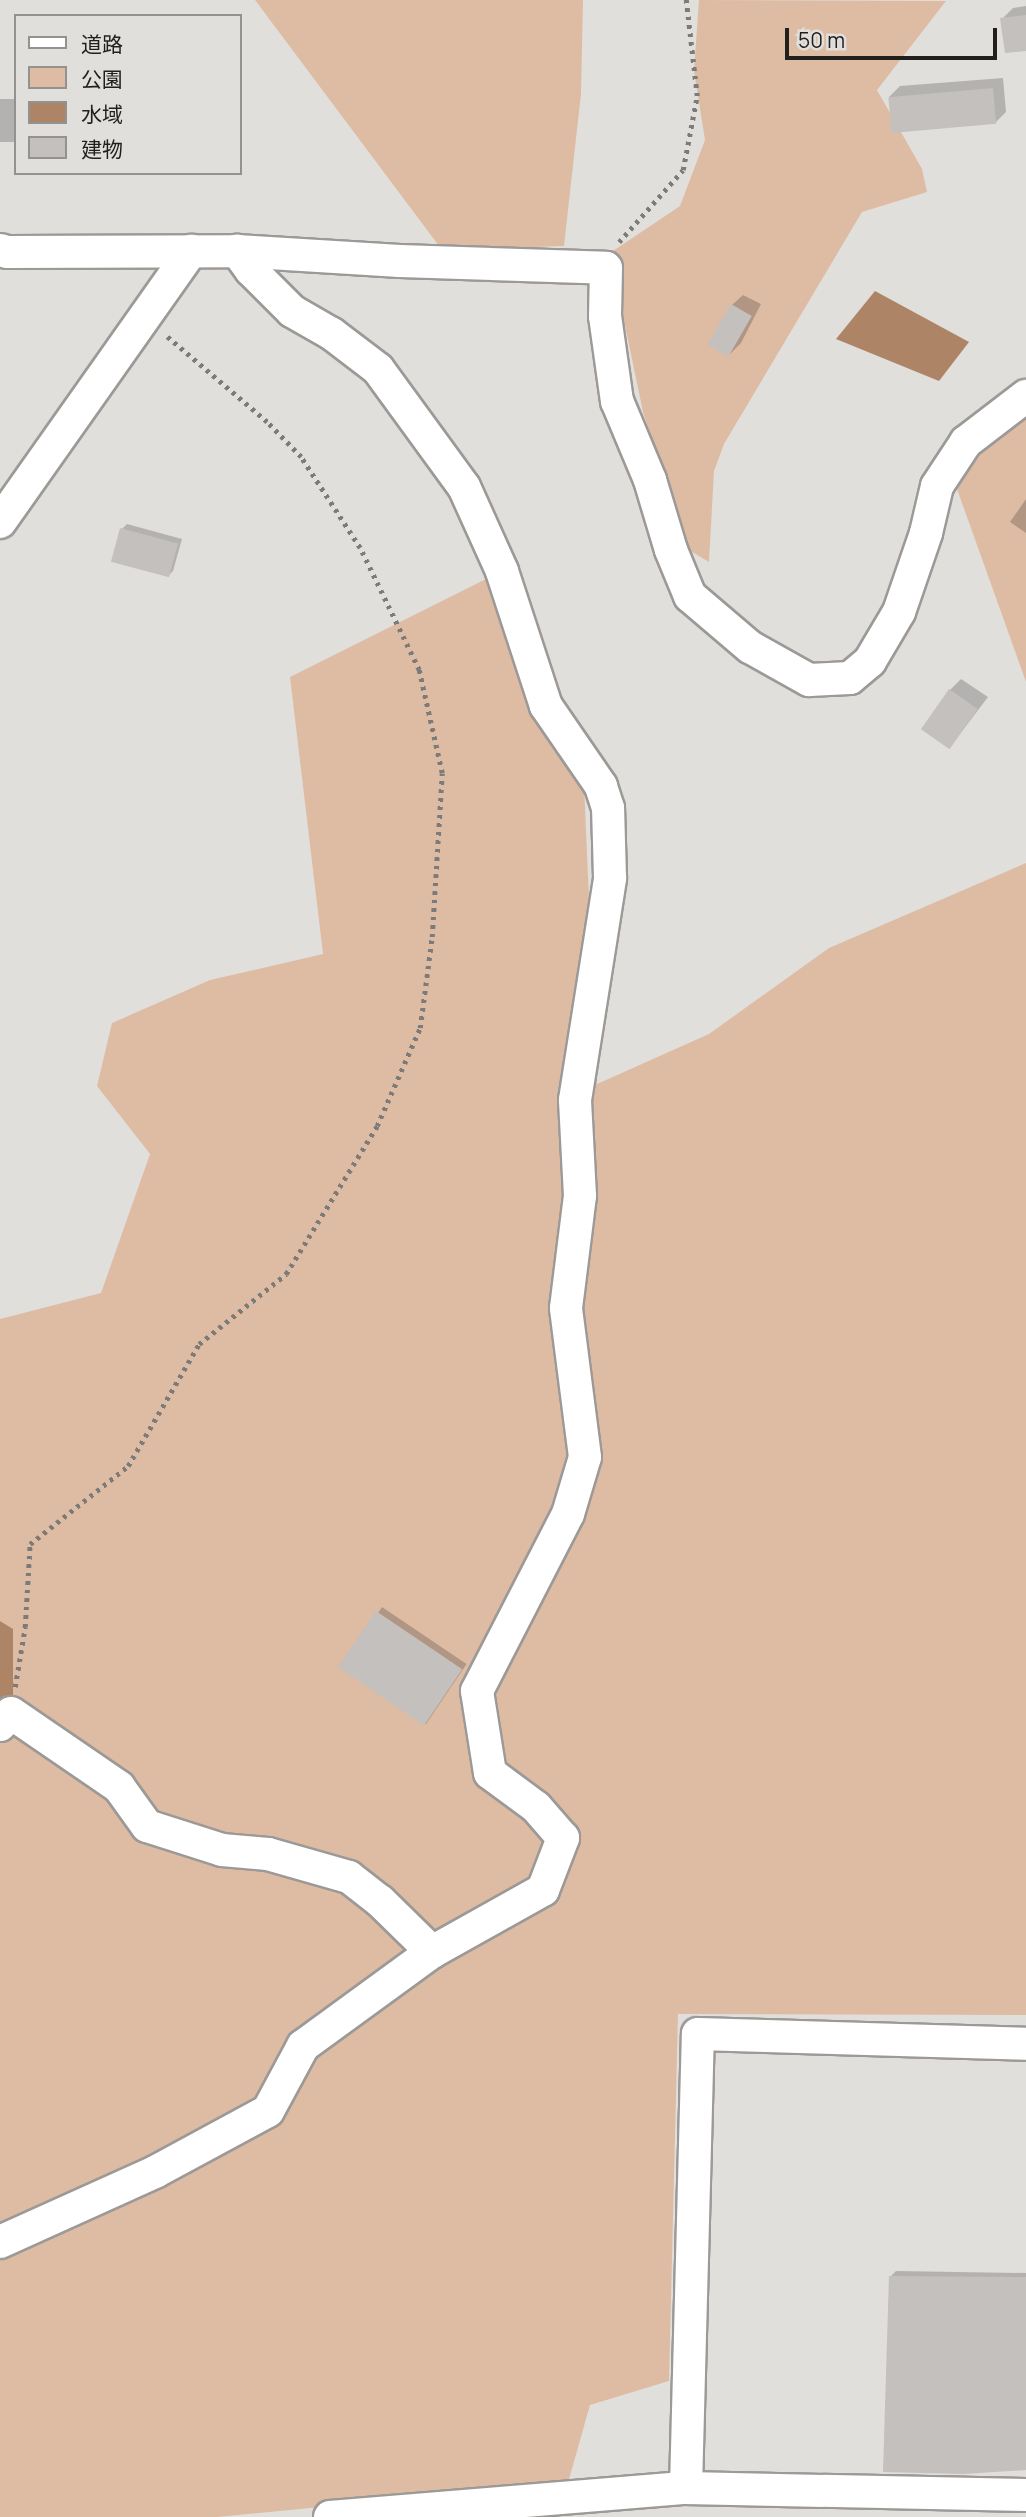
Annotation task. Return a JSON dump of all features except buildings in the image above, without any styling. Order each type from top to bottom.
[{"type":"street","points":[[0,522],[145,320],[191,251]]},
{"type":"street","points":[[0,2242],[155,2172],[268,2111],[303,2046],[432,1952],[543,1890],[563,1838],[536,1807],[490,1773],[477,1691],[568,1514],[585,1457],[566,1308],[580,1196],[575,1100],[610,878],[608,807],[601,786],[546,706],[502,571],[464,488],[377,369],[332,334],[292,311],[251,270],[237,251]]},
{"type":"street","points":[[2,255],[237,251],[400,261],[606,268],[605,316],[617,401],[650,480],[671,550],[690,597],[750,647],[810,680],[850,678],[870,661],[899,612],[926,533],[937,486],[966,442],[1026,396]]},
{"type":"street","points":[[5,1719],[119,1787],[147,1826],[222,1850],[268,1854],[349,1877],[380,1901],[432,1952]]},
{"type":"street","points":[[685,2488],[698,2034],[1026,2044]]},
{"type":"street","points":[[330,2517],[685,2488],[1026,2495]]},
{"type":"path","points":[[606,268],[610,253],[683,170],[697,96],[686,0]]},
{"type":"path","points":[[5,1719],[25,1627],[30,1544],[128,1466],[199,1344],[286,1274],[377,1126],[420,1028],[432,937],[442,774],[419,670],[360,548],[300,457],[221,382],[145,320]]},
{"type":"green space","points":[[255,0],[583,0],[581,94],[564,246],[442,250]]},
{"type":"green space","points":[[699,0],[946,1],[877,90],[922,169],[927,192],[862,212],[724,444],[714,471],[709,562],[687,549],[643,412],[610,253],[680,206],[705,140],[694,71]]},
{"type":"green space","points":[[1026,400],[1026,682],[957,489],[994,412]]},
{"type":"green space","points":[[502,571],[583,761],[597,1084],[709,1034],[829,948],[1026,863],[1026,2015],[678,2014],[669,2381],[590,2405],[568,2483],[217,2517],[0,2517],[0,1319],[101,1293],[150,1154],[97,1086],[112,1023],[210,980],[323,954],[290,677]]},
{"type":"water","points":[[875,291],[969,342],[939,381],[836,339]]},
{"type":"water","points":[[0,1621],[13,1629],[13,1702],[0,1717]]}]
